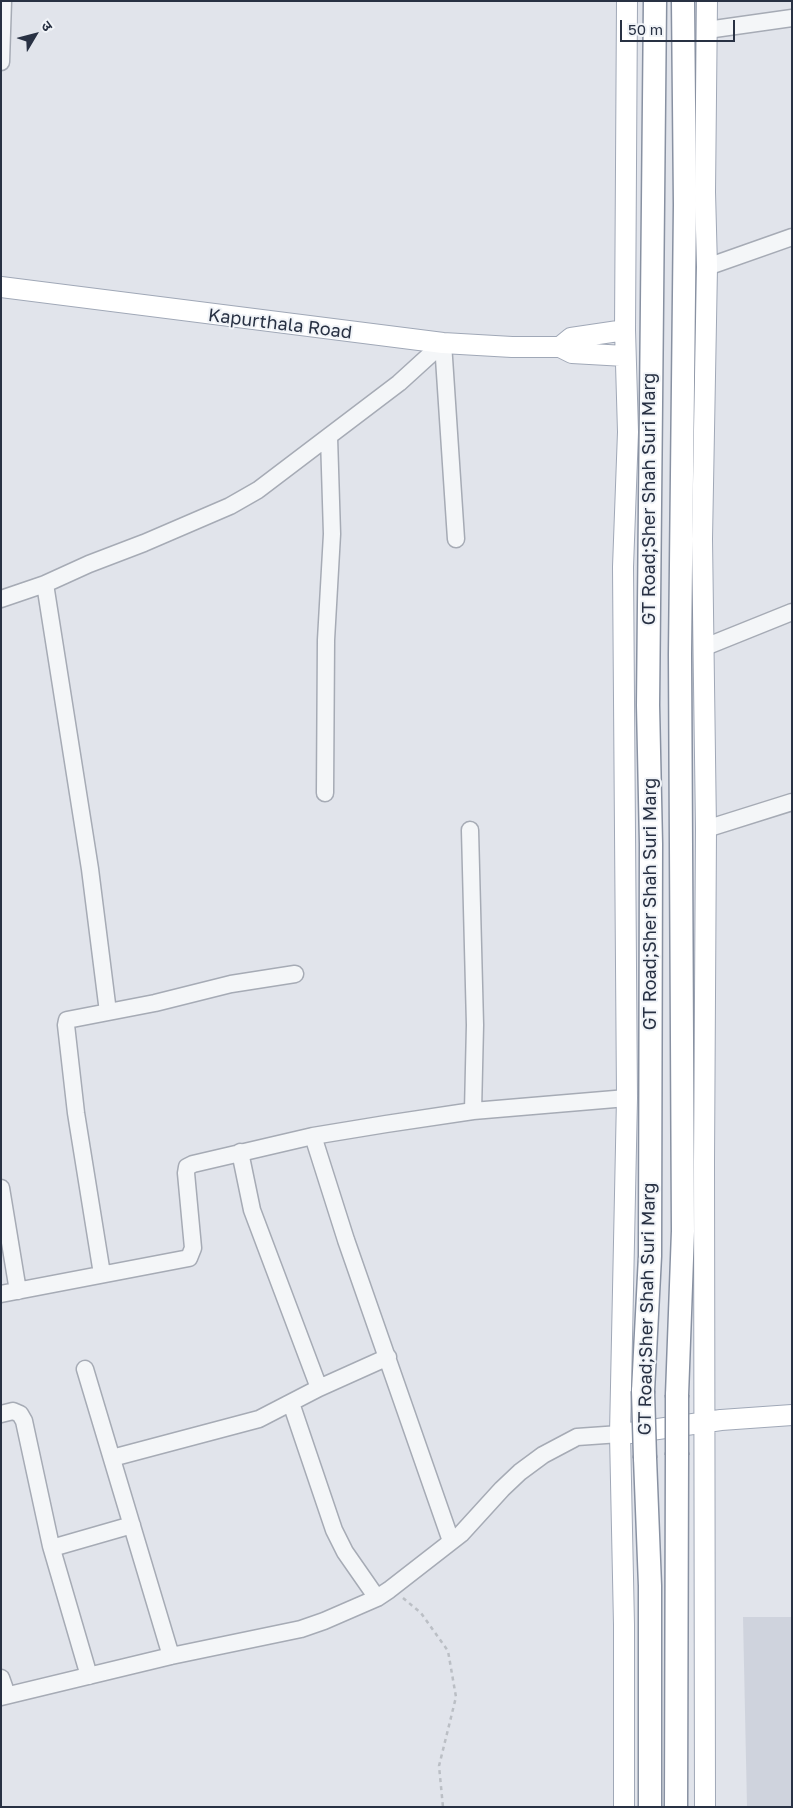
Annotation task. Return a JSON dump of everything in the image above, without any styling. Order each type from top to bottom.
[{"type":"highway","name":"GT Road;Sher Shah Suri Marg","points":[[650,1807],[650,1586],[643,1391],[650,1256],[651,844],[648,705],[655,1]]},
{"type":"highway","name":"GT Road;Sher Shah Suri Marg","points":[[676,1807],[677,1395],[683,1231],[680,644],[685,204],[683,1]]},
{"type":"main road","points":[[624,1807],[624,1625],[620,1434],[627,1098],[623,567],[628,432],[625,330],[628,1]]},
{"type":"main road","points":[[705,1807],[706,829],[705,647],[702,539],[707,267],[705,192],[707,1]]},
{"type":"main road","name":"Kapurthala Road","points":[[1,288],[443,343],[512,347],[560,346],[572,353],[625,356]]},
{"type":"main road","name":"Kapurthala Road","points":[[560,346],[571,338],[625,330]]},
{"type":"main road","points":[[620,1434],[704,1424],[721,1420],[792,1415]]},
{"type":"street","points":[[1,62],[3,1]]},
{"type":"street","points":[[707,30],[792,18]]},
{"type":"street","points":[[707,267],[792,237]]},
{"type":"street","points":[[1,599],[45,584],[230,506],[275,479],[399,383],[443,343]]},
{"type":"street","points":[[443,343],[456,539]]},
{"type":"street","points":[[325,793],[326,640],[332,534],[329,436]]},
{"type":"street","points":[[45,584],[90,868],[108,1012]]},
{"type":"street","points":[[705,647],[792,612]]},
{"type":"street","points":[[706,829],[792,802]]},
{"type":"street","points":[[470,830],[475,1025],[473,1111]]},
{"type":"street","points":[[102,1274],[76,1113],[66,1025],[70,1018],[180,998],[231,984],[295,974]]},
{"type":"street","points":[[1,1294],[189,1258],[193,1248],[187,1167],[240,1152],[312,1136],[473,1111],[627,1098]]},
{"type":"street","points":[[312,1136],[346,1240],[452,1541]]},
{"type":"street","points":[[240,1152],[252,1210],[319,1388]]},
{"type":"street","points":[[1,1188],[18,1291]]},
{"type":"street","points":[[112,1458],[245,1424],[388,1357]]},
{"type":"street","points":[[85,1369],[171,1656]]},
{"type":"street","points":[[291,1403],[334,1530],[345,1552],[383,1594]]},
{"type":"street","points":[[1,1414],[13,1411],[20,1414],[24,1421],[52,1548],[88,1676]]},
{"type":"street","points":[[1,1678],[4,1696],[171,1656],[301,1629],[383,1594],[452,1541],[468,1527],[508,1483],[544,1455],[577,1437],[620,1434]]},
{"type":"street","points":[[52,1548],[132,1525]]},
{"type":"path","points":[[383,1594],[416,1608],[441,1638],[448,1651],[456,1697],[439,1766],[443,1807]]},
{"type":"shaded area","points":[[743,1617],[792,1617],[792,1807],[747,1807]]}]
